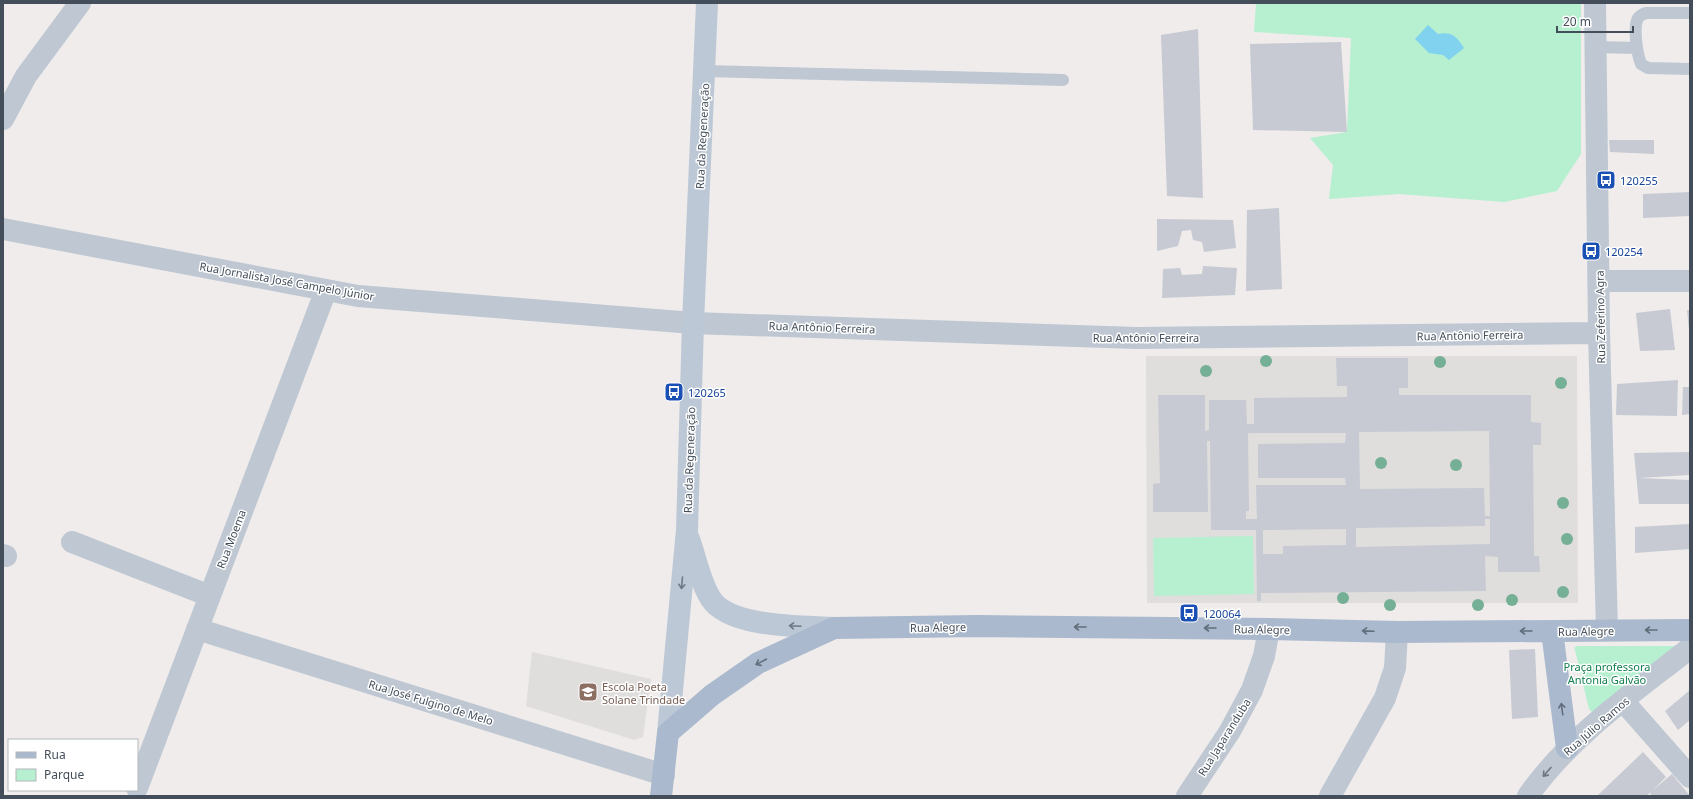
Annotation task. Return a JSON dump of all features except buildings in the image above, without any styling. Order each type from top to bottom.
[{"type":"main road","name":"Rua da Regeneração","points":[[661,796],[687,530],[693,323],[707,3]]},
{"type":"main road","name":"Rua Alegre","points":[[687,530],[705,587],[712,601],[722,610],[733,616],[755,622],[782,625],[834,628],[979,626],[1397,632],[1690,630]]},
{"type":"main road","name":"Rua Alegre","points":[[668,733],[712,696],[758,663],[834,628]]},
{"type":"main road","points":[[1552,631],[1567,748]]},
{"type":"street","points":[[3,119],[26,76],[80,3]]},
{"type":"street","name":"Rua Zeferino Agra","points":[[1595,3],[1599,281],[1607,630]]},
{"type":"street","name":"Rua Jornalista José Campelo Júnior","points":[[3,229],[358,296],[693,323]]},
{"type":"street","points":[[1599,281],[1690,281]]},
{"type":"street","name":"Rua Moema","points":[[138,786],[326,290]]},
{"type":"street","name":"Rua Antônio Ferreira","points":[[693,323],[1137,338],[1600,333]]},
{"type":"street","points":[[72,542],[210,596]]},
{"type":"street","name":"Rua José Fulgino de Melo","points":[[197,629],[664,775]]},
{"type":"street","name":"Rua Japaranduba","points":[[1186,796],[1230,731],[1252,690],[1264,656],[1269,629]]},
{"type":"street","points":[[1330,796],[1385,698],[1395,668],[1397,632]]},
{"type":"street","name":"Rua Júlio Ramos","points":[[1528,796],[1567,748],[1690,648]]},
{"type":"street","points":[[1623,701],[1690,777]]},
{"type":"lane","points":[[1690,13],[1646,12],[1641,15],[1637,19],[1636,48],[1641,64],[1648,68],[1690,69]]},
{"type":"lane","points":[[1596,47],[1636,48]]},
{"type":"lane","points":[[705,71],[1063,80]]},
{"type":"shaded area","points":[[1146,356],[1577,356],[1578,603],[1147,603]]},
{"type":"shaded area","name":"Escola Poeta Solane Trindade","points":[[532,652],[651,679],[643,737],[634,740],[526,706]]},
{"type":"green space","points":[[1256,3],[1581,3],[1581,154],[1557,191],[1504,202],[1399,194],[1329,199],[1333,165],[1310,138],[1347,132],[1351,38],[1254,32]]},
{"type":"green space","points":[[1253,536],[1254,594],[1154,596],[1153,538]]},
{"type":"green space","name":"Praça professora Antonia Galvão","points":[[1577,646],[1678,646],[1593,713],[1589,709],[1574,648]]},
{"type":"water","points":[[1428,25],[1438,34],[1451,34],[1464,48],[1449,60],[1443,55],[1429,53],[1415,39]]},
{"type":"place","name":"120255","points":[[1606,180]]},
{"type":"place","name":"120254","points":[[1591,251]]},
{"type":"place","name":"120265","points":[[674,392]]},
{"type":"place","name":"120064","points":[[1189,613]]},
{"type":"place","name":"Escola Poeta Solane Trindade","points":[[588,692]]}]
